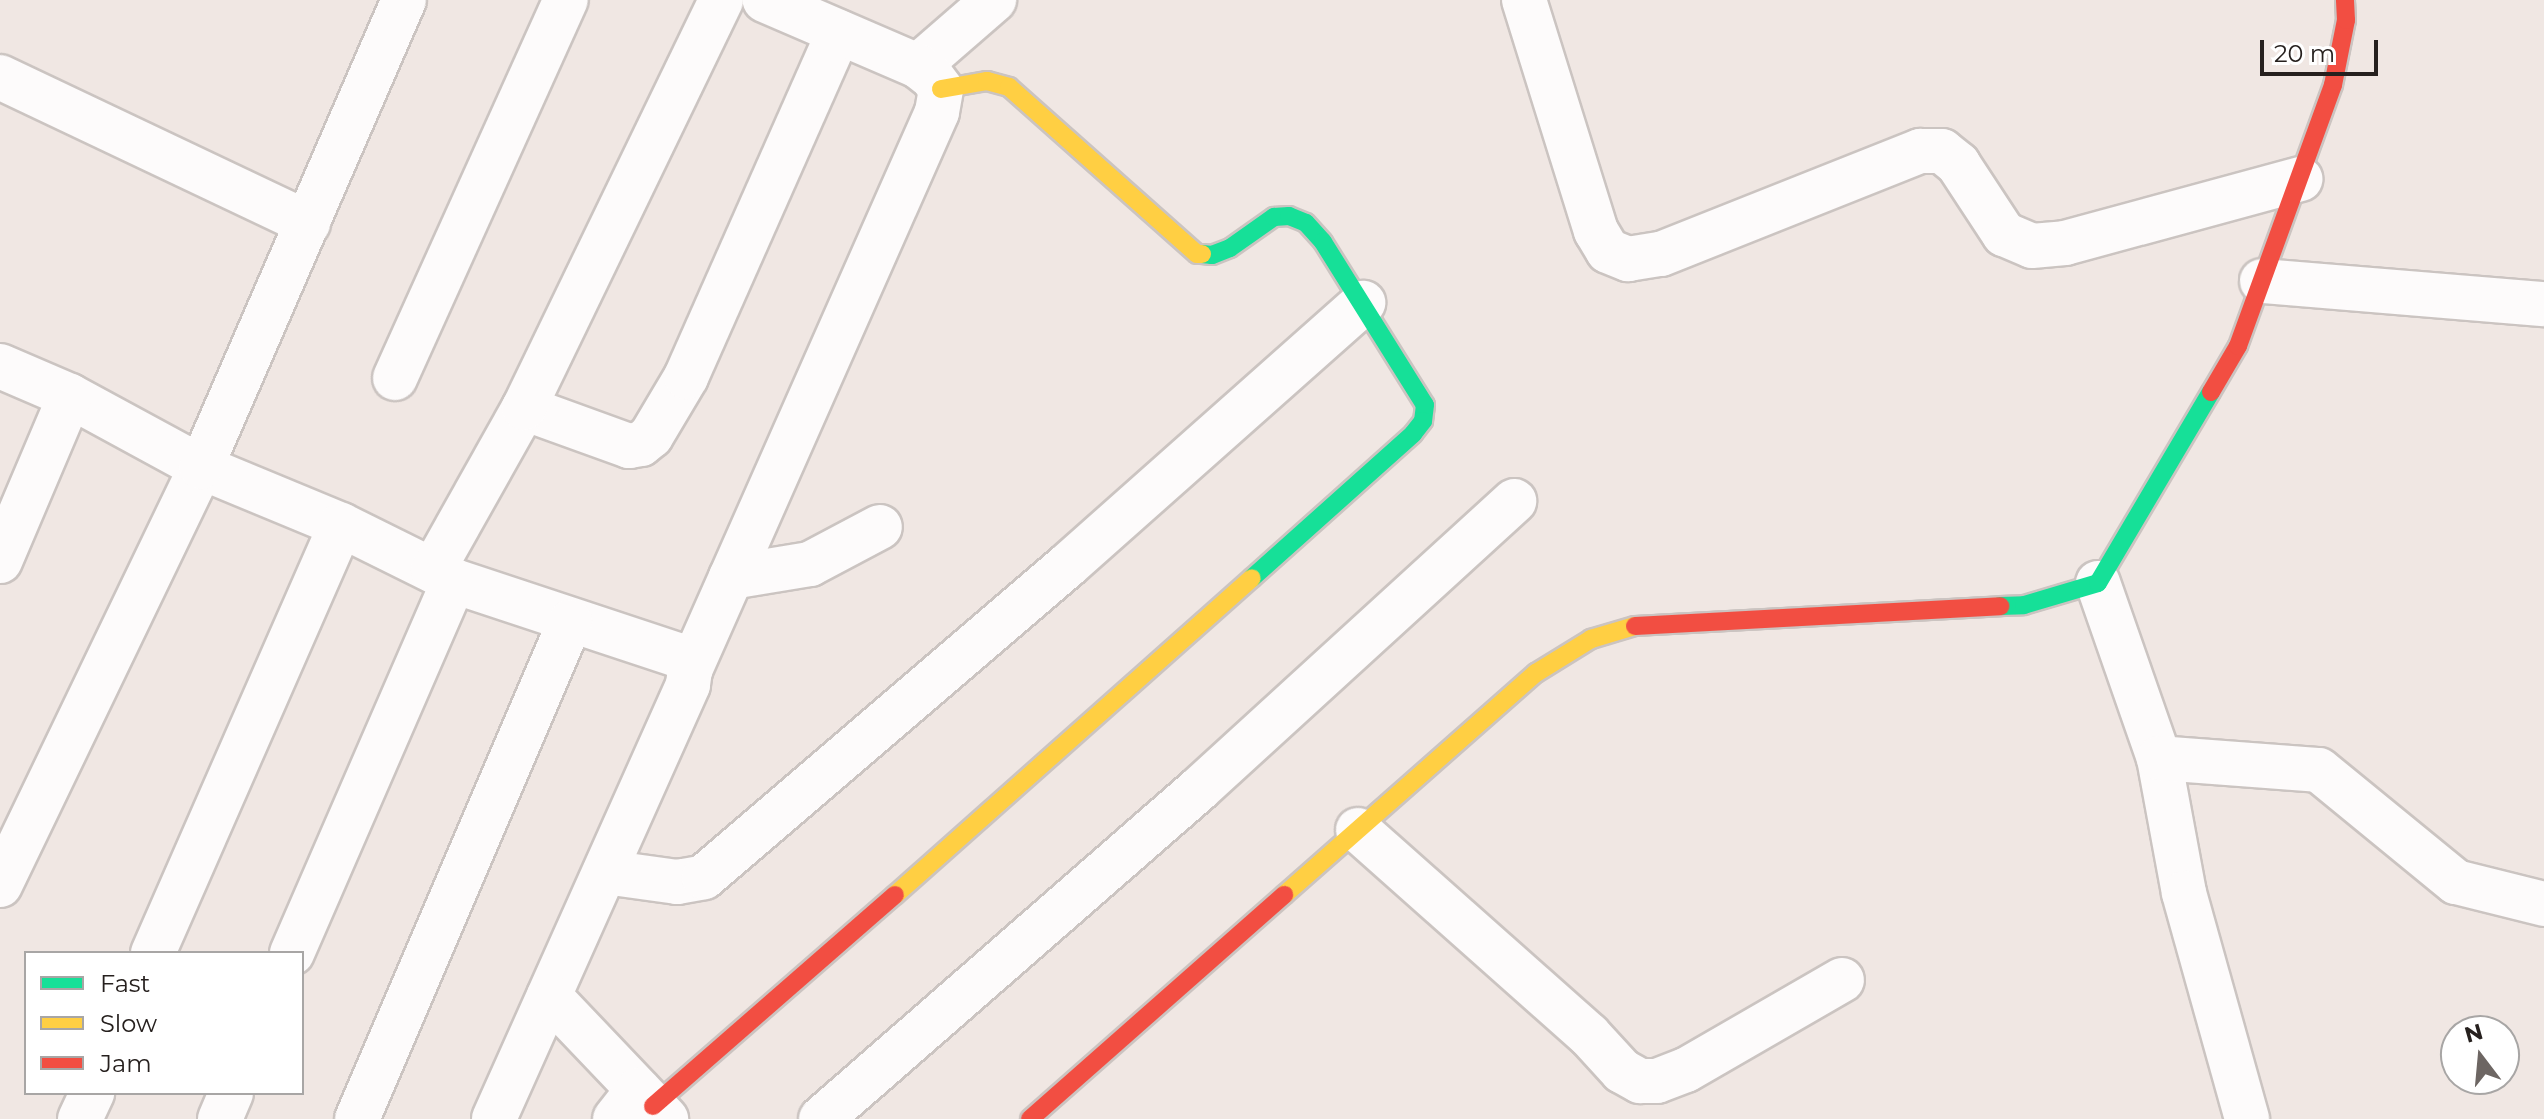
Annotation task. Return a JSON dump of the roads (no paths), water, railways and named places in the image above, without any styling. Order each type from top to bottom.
[{"type":"street","points":[[0,885],[201,467],[404,0]]},
{"type":"street","points":[[395,378],[566,0]]},
{"type":"street","points":[[293,951],[443,576],[721,0]]},
{"type":"street","points":[[549,996],[643,1108],[1413,434],[1423,421],[1425,405],[1363,303],[1323,242],[1306,223],[1289,216],[1274,217],[1230,248],[1212,255],[1197,254],[1009,87],[987,81],[930,78],[839,32],[765,0]]},
{"type":"street","points":[[930,78],[994,0]]},
{"type":"street","points":[[1524,0],[1596,231],[1608,251],[1628,259],[1661,254],[1920,151],[1942,151],[1958,164],[2004,234],[2032,246],[2065,243],[2300,179]]},
{"type":"street","points":[[1030,1119],[1536,673],[1591,639],[1640,625],[2024,605],[2098,583],[2238,346],[2333,85],[2346,20],[2345,0]]},
{"type":"street","points":[[524,408],[629,446],[641,444],[651,436],[686,377],[839,32]]},
{"type":"street","points":[[0,77],[308,223]]},
{"type":"street","points":[[494,1119],[688,685],[690,670],[937,112],[930,78]]},
{"type":"street","points":[[2262,281],[2544,304]]},
{"type":"street","points":[[605,872],[677,882],[704,877],[1068,565],[1363,303]]},
{"type":"street","points":[[0,366],[70,396],[201,467],[341,525],[443,576],[570,622],[681,656],[690,670]]},
{"type":"street","points":[[0,561],[70,396]]},
{"type":"street","points":[[821,1119],[1199,789],[1514,501]]},
{"type":"street","points":[[154,951],[341,525]]},
{"type":"street","points":[[731,577],[810,564],[880,527]]},
{"type":"street","points":[[2098,583],[2159,758],[2184,893],[2247,1119]]},
{"type":"street","points":[[357,1119],[570,622]]},
{"type":"street","points":[[2159,758],[2319,770],[2456,882],[2544,904]]},
{"type":"street","points":[[1358,830],[1589,1035],[1622,1071],[1640,1081],[1657,1081],[1686,1070],[1842,980]]},
{"type":"street","points":[[80,1119],[91,1095]]},
{"type":"street","points":[[220,1119],[230,1095]]}]
